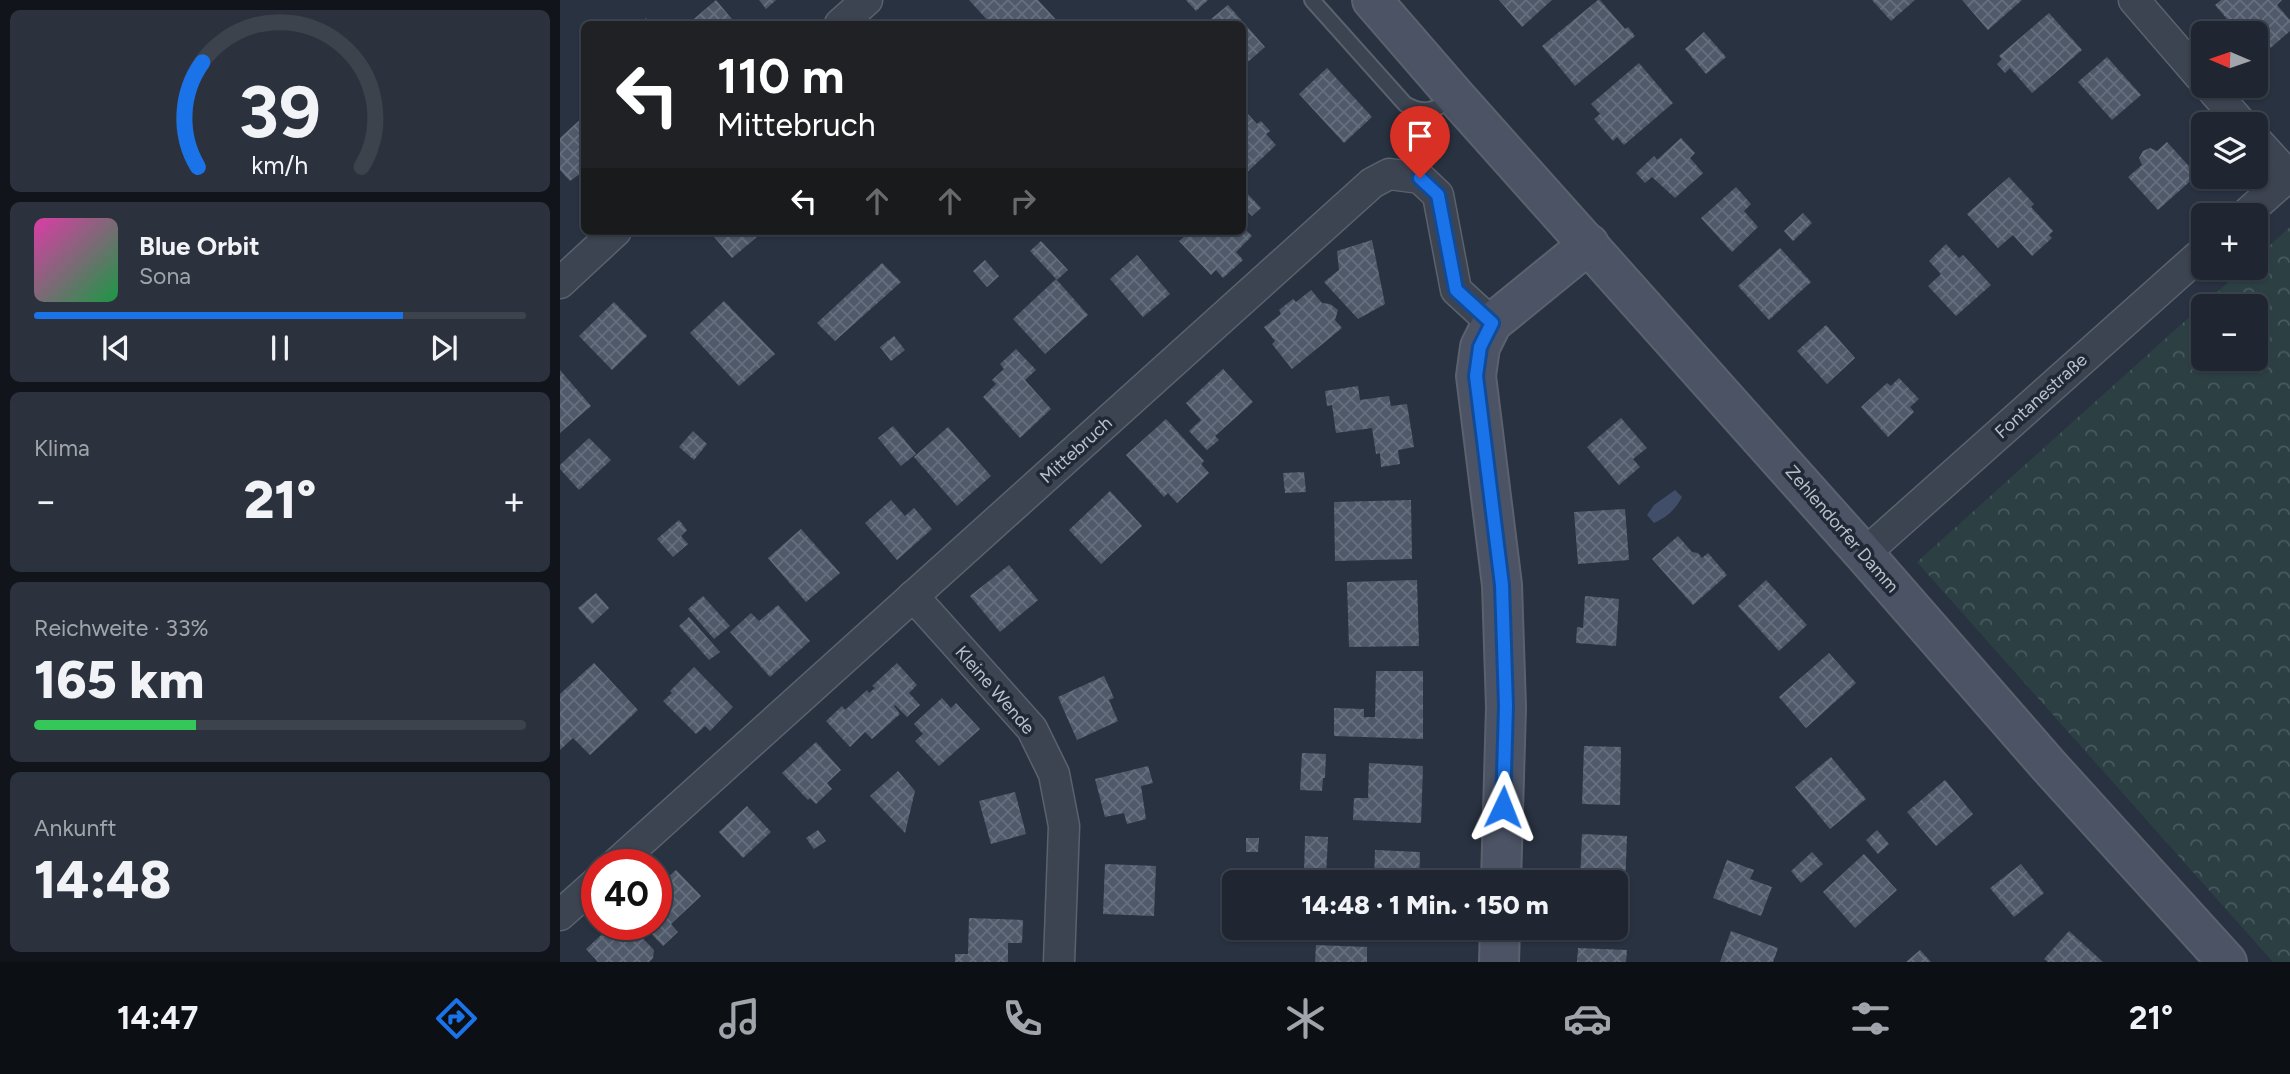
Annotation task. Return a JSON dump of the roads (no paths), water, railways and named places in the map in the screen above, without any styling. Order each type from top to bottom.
[{"type":"main road","name":"Zehlendorfer Damm","points":[[1372,0],[1589,244],[1872,547],[2049,766],[2227,962]]},
{"type":"main road","points":[[1398,0],[1405,37]]},
{"type":"main road","points":[[1501,870],[1506,706],[1502,585],[1476,376],[1480,347],[1492,323],[1589,244]]},
{"type":"main road","points":[[1499,962],[1500,940]]},
{"type":"street","points":[[843,21],[867,0]]},
{"type":"street","points":[[2134,0],[2191,66]]},
{"type":"street","points":[[2219,98],[2231,112]]},
{"type":"street","points":[[2259,203],[2289,176],[2268,153]]},
{"type":"street","name":"Mittebruch","points":[[633,849],[1372,183],[1389,174],[1420,178],[1438,195],[1456,290],[1492,323]]},
{"type":"street","points":[[560,283],[612,235]]},
{"type":"street","name":"Fontanestraße","points":[[1872,547],[2191,263]]},
{"type":"street","name":"Kleine Wende","points":[[913,596],[1032,729],[1054,774],[1064,826],[1059,962]]},
{"type":"street","points":[[560,915],[581,896]]},
{"type":"lane","points":[[1312,0],[1405,104],[1415,110],[1436,109],[1456,97]]},
{"type":"water","points":[[1675,490],[1682,497],[1679,502],[1670,513],[1654,523],[1647,515],[1654,505]]}]
